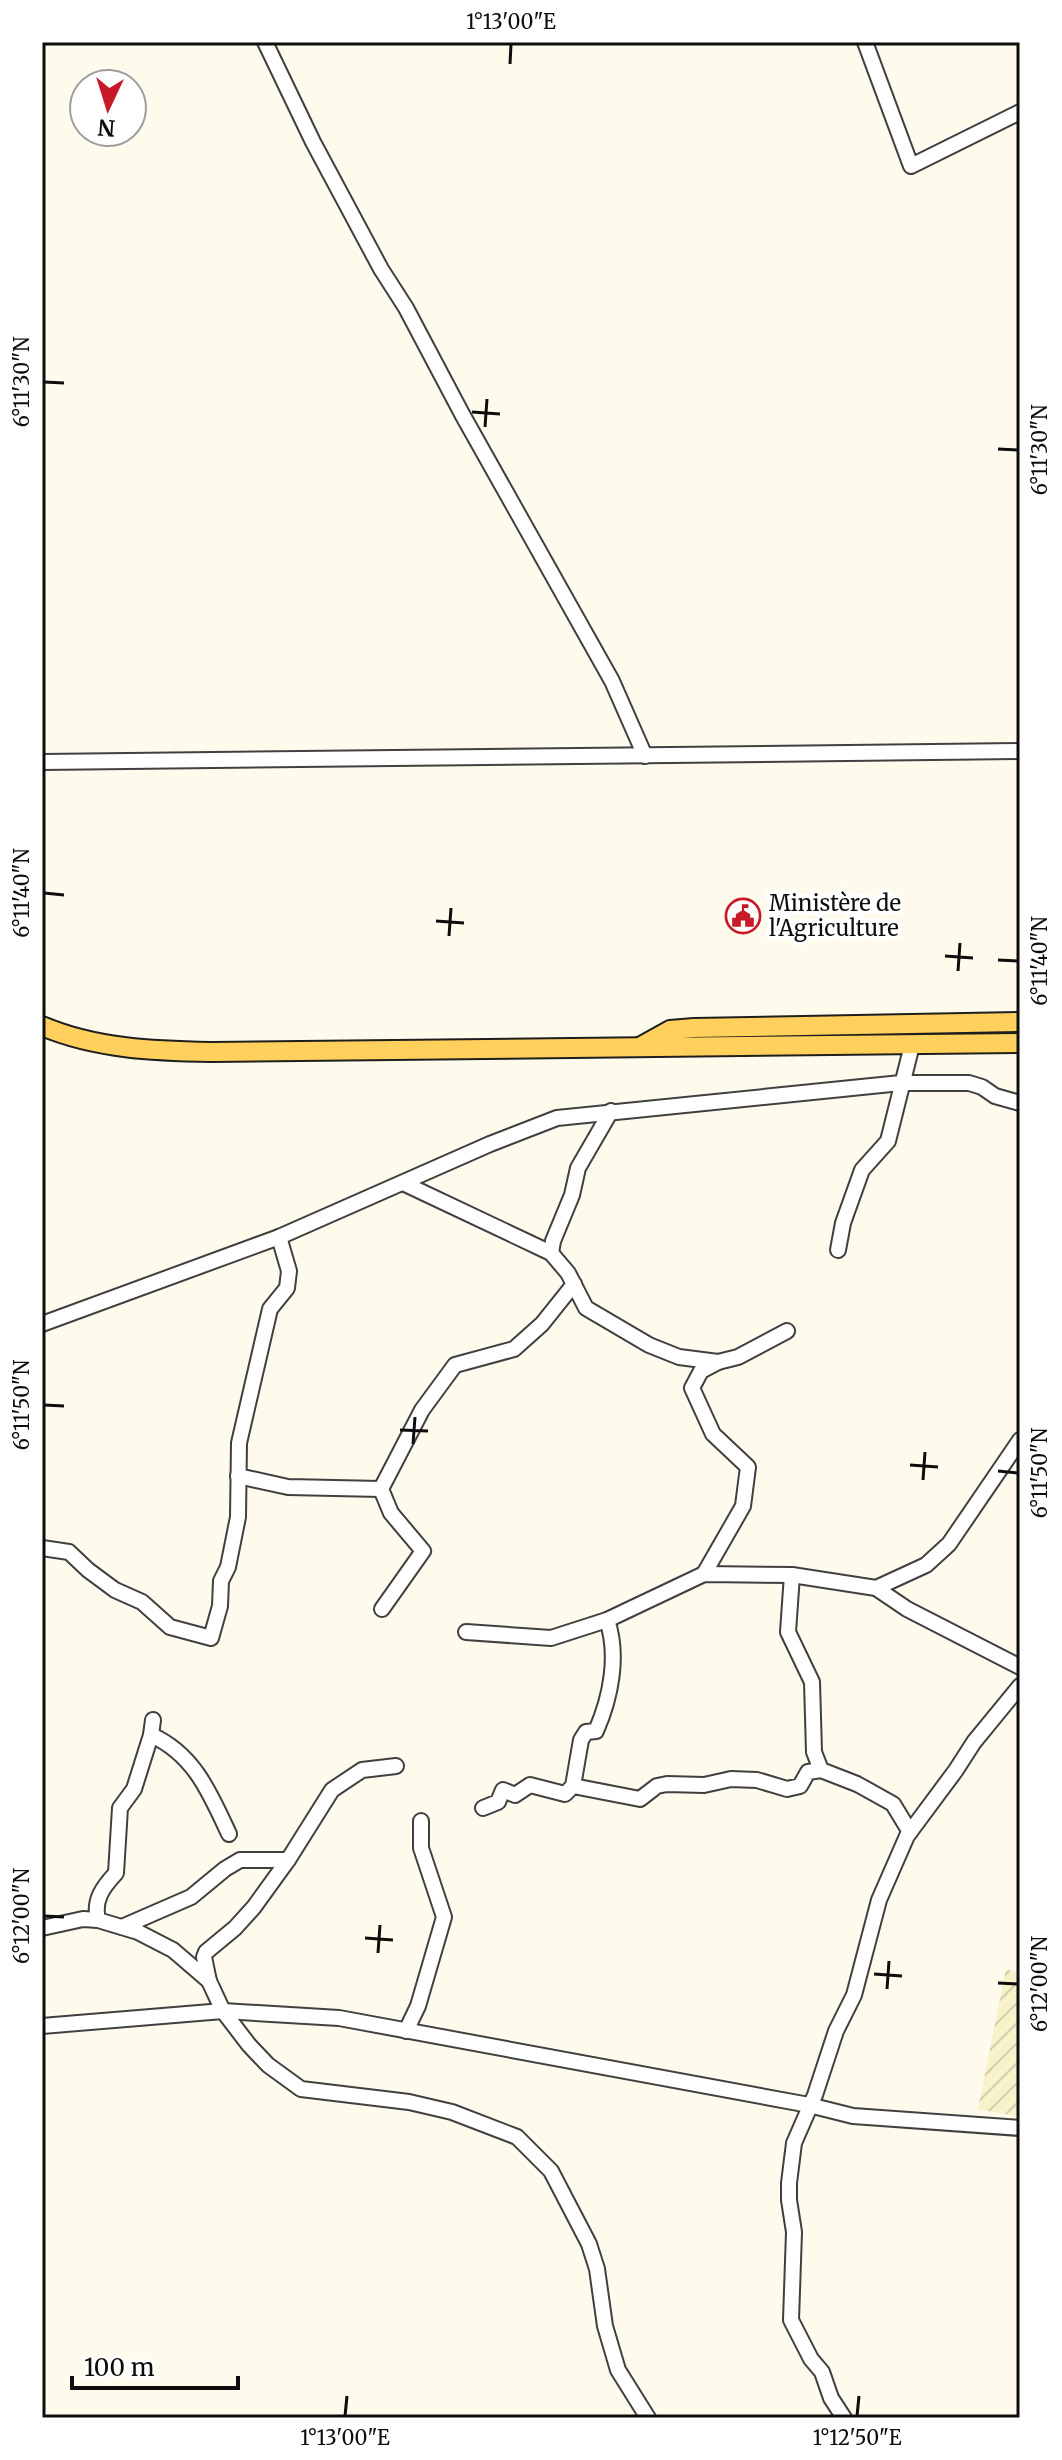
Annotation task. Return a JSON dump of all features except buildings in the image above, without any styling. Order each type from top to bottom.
[{"type":"main road","points":[[641,1046],[670,1030],[694,1028],[1020,1022]]},
{"type":"main road","points":[[42,1026],[84,1040],[165,1051],[1020,1043]]},
{"type":"street","points":[[265,42],[313,142],[381,269],[406,308],[612,681],[645,756]]},
{"type":"street","points":[[865,42],[911,166],[1020,112]]},
{"type":"street","points":[[42,762],[1020,751]]},
{"type":"street","points":[[838,1250],[843,1223],[862,1170],[888,1141],[899,1107],[901,1083],[912,1045]]},
{"type":"street","points":[[42,1324],[279,1237],[557,1118],[901,1083],[969,1083],[995,1096],[1020,1103]]},
{"type":"street","points":[[551,1253],[572,1195],[578,1168],[611,1111]]},
{"type":"street","points":[[403,1183],[551,1253],[574,1284],[586,1308],[649,1345],[679,1357],[718,1362]]},
{"type":"street","points":[[42,1548],[69,1552],[115,1590],[142,1602],[170,1627],[211,1638],[220,1606],[221,1581],[228,1567],[238,1517],[239,1443],[270,1309],[287,1288],[289,1271],[279,1237]]},
{"type":"street","points":[[381,1489],[422,1410],[455,1365],[514,1349],[542,1324],[574,1284]]},
{"type":"street","points":[[704,1574],[743,1506],[748,1467],[713,1434],[692,1388],[701,1371],[718,1362],[738,1357],[787,1331]]},
{"type":"street","points":[[876,1588],[926,1565],[949,1544],[1020,1440]]},
{"type":"street","points":[[238,1476],[288,1487],[381,1489]]},
{"type":"street","points":[[381,1489],[391,1513],[423,1551],[382,1609]]},
{"type":"street","points":[[466,1632],[551,1638],[607,1620],[704,1574],[792,1575],[876,1588],[918,1615],[1020,1667]]},
{"type":"street","points":[[792,1575],[788,1632],[812,1682],[814,1752],[821,1770]]},
{"type":"street","points":[[483,1808],[498,1802],[503,1790],[515,1795],[530,1785],[565,1794],[573,1786],[581,1740],[586,1732],[596,1731],[610,1681],[614,1651],[607,1620]]},
{"type":"street","points":[[844,2418],[831,2398],[822,2372],[811,2359],[791,2320],[794,2232],[789,2183],[794,2143],[836,2031],[854,1995],[870,1926],[886,1881],[910,1832],[974,1742],[1020,1686]]},
{"type":"street","points":[[98,1920],[95,1908],[103,1887],[116,1873],[120,1808],[134,1789],[152,1728],[192,1763],[229,1834]]},
{"type":"street","points":[[396,1766],[362,1770],[332,1790],[288,1860],[240,1922],[206,1952],[204,1957],[209,1981],[223,2011],[268,2065],[301,2089],[393,2100],[452,2112],[517,2137],[537,2155],[556,2180],[589,2244],[597,2269],[605,2326],[618,2370],[648,2418]]},
{"type":"street","points":[[573,1786],[640,1799],[657,1786],[704,1785],[731,1779],[757,1780],[787,1789],[800,1786],[808,1772],[821,1770],[857,1784],[893,1804],[910,1832]]},
{"type":"street","points":[[406,2031],[418,2006],[444,1917],[421,1848],[421,1821]]},
{"type":"street","points":[[122,1927],[191,1897],[240,1860],[288,1860]]},
{"type":"street","points":[[42,1928],[83,1919],[98,1920],[138,1932],[173,1950],[209,1981]]},
{"type":"street","points":[[42,2026],[223,2011],[339,2018],[809,2105],[853,2116],[1020,2128]]},
{"type":"shaded area","points":[[1006,1969],[1020,1974],[1020,2117],[978,2109]]},
{"type":"place","name":"Ministère de l'Agriculture","points":[[743,916]]}]
